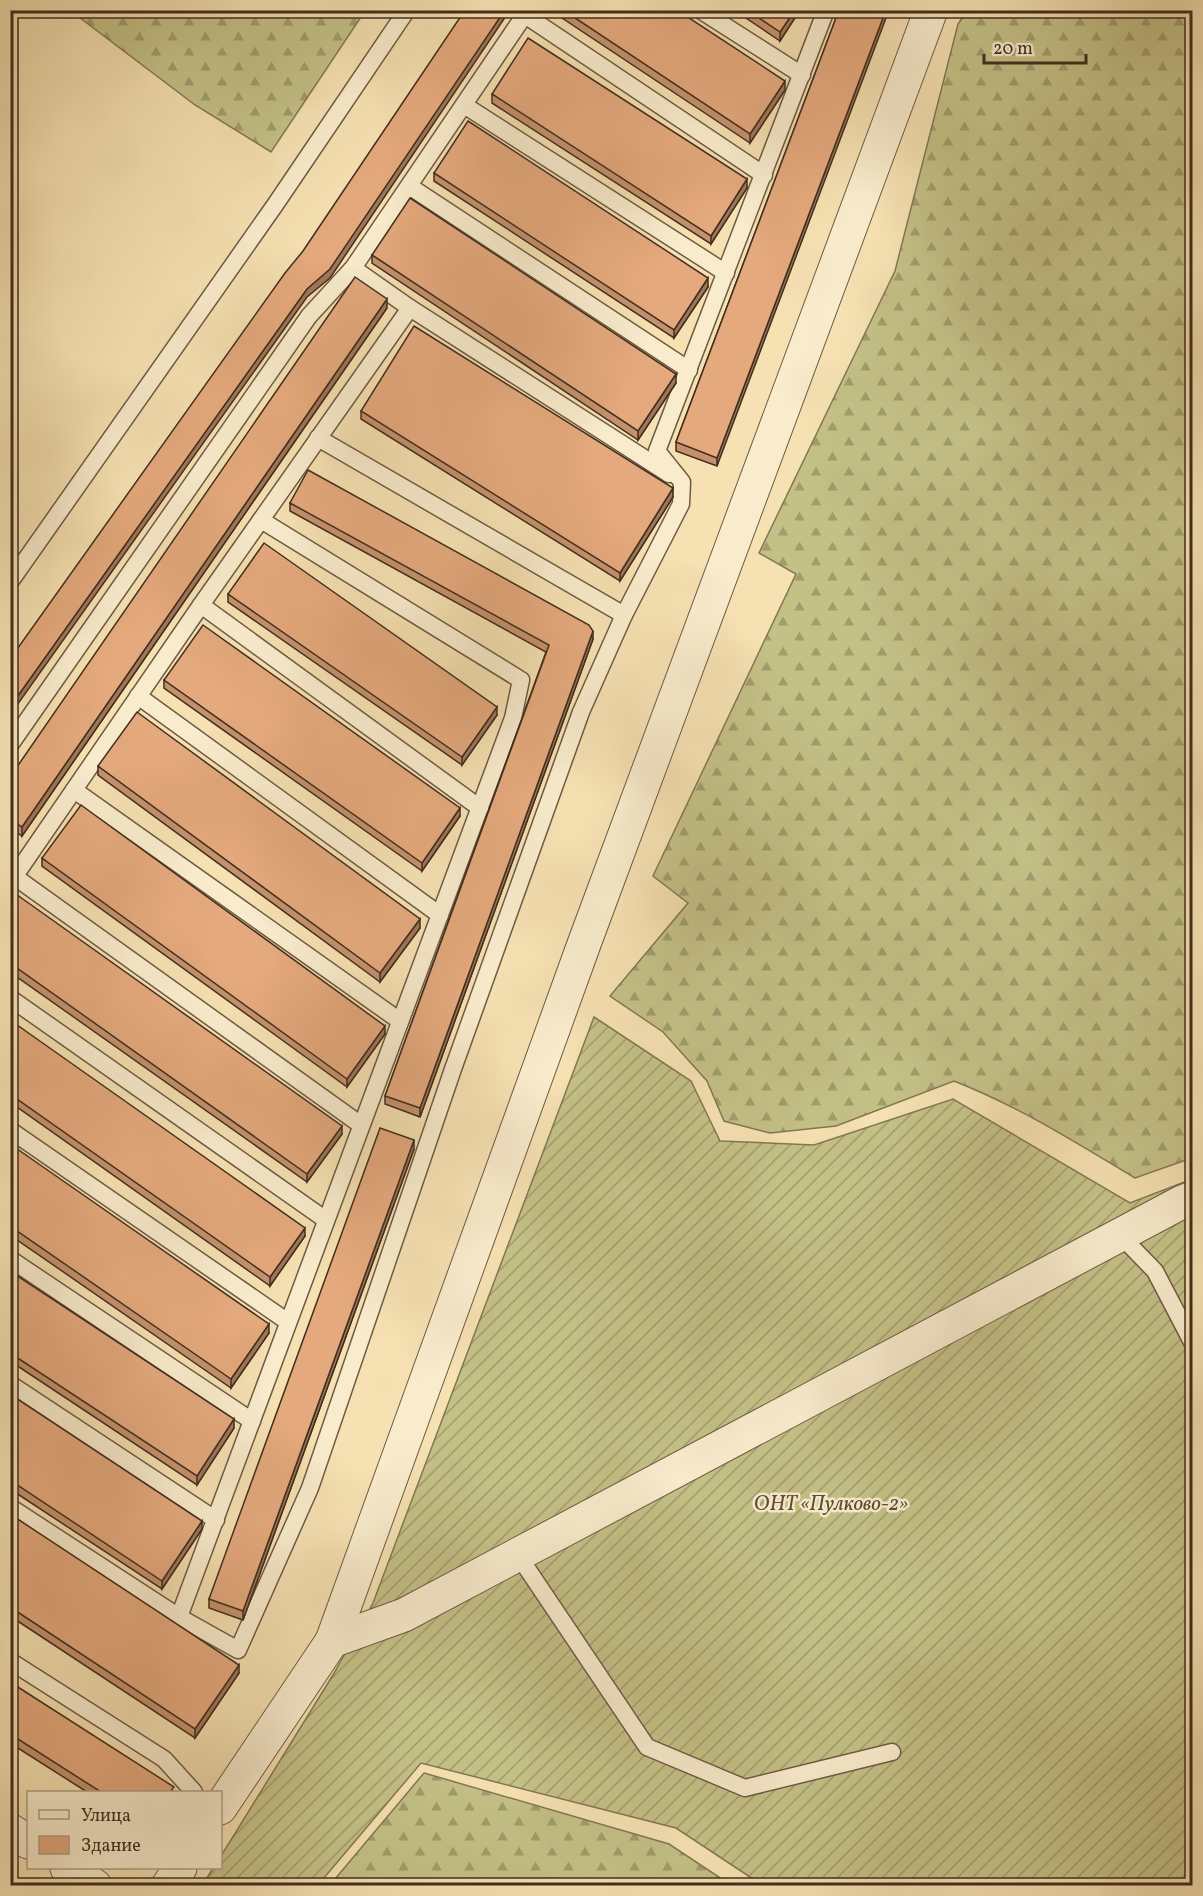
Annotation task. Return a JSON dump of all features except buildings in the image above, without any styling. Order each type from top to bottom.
[{"type":"street","points":[[222,1805],[332,1641],[580,955],[931,10]]},
{"type":"street","points":[[332,1641],[404,1615],[1192,1198]]},
{"type":"street","points":[[10,1830],[27,1841]]},
{"type":"street","points":[[70,1869],[95,1886]]},
{"type":"street","points":[[168,1886],[179,1869]]},
{"type":"lane","points":[[10,582],[275,206],[407,10]]},
{"type":"lane","points":[[700,10],[802,75]]},
{"type":"lane","points":[[10,1507],[179,1617],[238,1650],[310,1488],[453,1069],[581,712],[624,615],[681,504],[682,482],[657,451],[826,10]]},
{"type":"lane","points":[[10,745],[309,316],[353,268],[526,13],[764,175]]},
{"type":"lane","points":[[464,105],[726,273]]},
{"type":"lane","points":[[409,186],[689,370]]},
{"type":"lane","points":[[353,268],[410,308],[682,482]]},
{"type":"lane","points":[[361,1125],[13,880],[201,605],[410,308]]},
{"type":"lane","points":[[318,438],[624,615]]},
{"type":"lane","points":[[179,1617],[513,718],[521,680],[261,520]]},
{"type":"lane","points":[[201,605],[480,808]]},
{"type":"lane","points":[[138,696],[440,915]]},
{"type":"lane","points":[[74,790],[400,1022]]},
{"type":"lane","points":[[10,998],[326,1220]]},
{"type":"lane","points":[[10,1130],[288,1322]]},
{"type":"lane","points":[[1120,1236],[1155,1271],[1192,1342]]},
{"type":"lane","points":[[10,1259],[252,1421]]},
{"type":"lane","points":[[10,1384],[216,1520]]},
{"type":"lane","points":[[518,1555],[647,1747],[745,1788],[892,1752]]},
{"type":"lane","points":[[10,1661],[164,1760],[193,1791]]},
{"type":"green space","points":[[71,11],[365,11],[271,152],[195,105]]},
{"type":"green space","points":[[967,11],[1192,11],[1192,1158],[1135,1178],[1069,1138],[954,1081],[836,1126],[770,1133],[724,1121],[707,1081],[663,1032],[610,996],[688,903],[653,876],[796,574],[759,553],[895,271],[958,24]]},
{"type":"green space","name":"ОНТ «Пулково-2»","points":[[594,1017],[691,1081],[720,1141],[814,1145],[953,1099],[1130,1203],[1192,1179],[1192,1885],[762,1885],[676,1828],[421,1763],[318,1885],[202,1886],[212,1869],[222,1869],[222,1854],[333,1675],[373,1603]]},
{"type":"green space","points":[[424,1773],[669,1844],[731,1885],[330,1885]]}]
